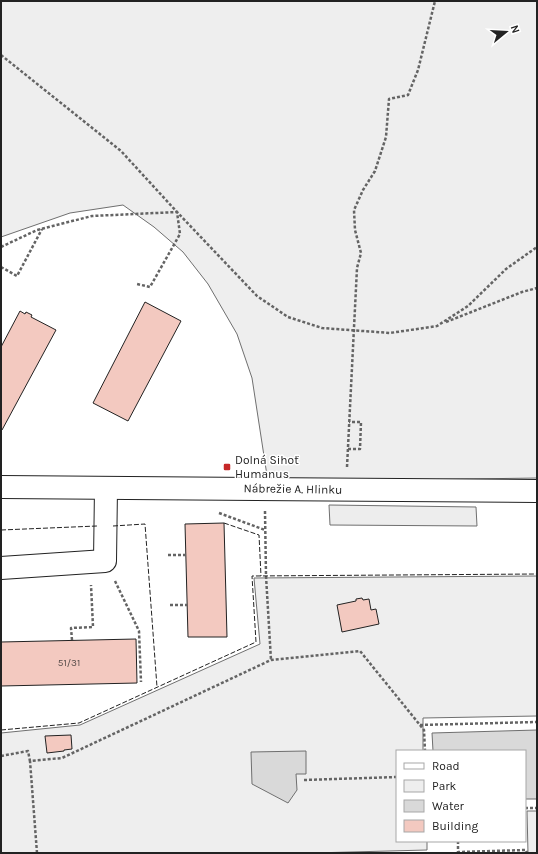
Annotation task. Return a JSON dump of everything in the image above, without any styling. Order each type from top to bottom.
[{"type":"street","name":"Nábrežie A. Hlinku","points":[[1,487],[537,491]]},
{"type":"street","points":[[1,568],[97,561],[106,488]]},
{"type":"path","points":[[349,422],[361,422],[360,449],[348,449],[349,422],[352,371],[353,331],[357,268],[361,253],[355,230],[354,210],[363,190],[375,171],[386,136],[388,99],[408,95],[415,76],[435,1]]},
{"type":"path","points":[[1,54],[122,151],[177,212],[257,296],[288,317],[322,328],[390,333],[437,326],[522,292],[537,288]]},
{"type":"path","points":[[1,247],[42,228],[92,216],[177,212]]},
{"type":"path","points":[[137,284],[150,287],[180,234],[177,212]]},
{"type":"path","points":[[1,267],[17,276],[42,228]]},
{"type":"path","points":[[440,324],[468,306],[506,269],[537,247]]},
{"type":"path","points":[[265,530],[271,660]]},
{"type":"path","points":[[168,555],[186,555]]},
{"type":"path","points":[[72,640],[71,628],[93,627],[97,561]]},
{"type":"path","points":[[97,561],[139,631],[141,682]]},
{"type":"path","points":[[170,605],[187,605]]},
{"type":"path","points":[[30,761],[62,758],[271,660],[360,651],[424,730],[425,750]]},
{"type":"path","points":[[420,725],[537,722]]},
{"type":"path","points":[[1,756],[28,752],[37,853]]},
{"type":"path","points":[[304,780],[396,777]]},
{"type":"path","points":[[526,808],[537,808]]},
{"type":"path","points":[[458,842],[458,852],[526,850],[526,853]]},
{"type":"green space","points":[[1,1],[537,1],[537,478],[268,482],[252,378],[237,334],[208,284],[183,252],[154,227],[123,205],[70,213],[1,237]]},
{"type":"green space","points":[[537,576],[537,716],[423,718],[423,750],[396,750],[396,842],[427,842],[427,850],[312,853],[1,853],[1,733],[80,725],[260,644],[254,578]]},
{"type":"green space","points":[[527,811],[537,811],[537,853],[528,853]]},
{"type":"shaded area","points":[[329,505],[476,507],[477,526],[330,525]]},
{"type":"water","points":[[537,730],[537,799],[526,799],[526,750],[433,750],[432,733]]},
{"type":"water","points":[[306,751],[306,774],[296,774],[297,790],[288,803],[252,784],[251,752]]},
{"type":"building","points":[[145,302],[181,321],[128,421],[93,403]]},
{"type":"building","points":[[20,311],[25,314],[26,312],[32,315],[31,317],[56,330],[2,430],[1,347]]},
{"type":"building","points":[[224,523],[227,637],[188,637],[185,524]]},
{"type":"building","points":[[362,598],[363,600],[369,599],[371,610],[376,609],[379,624],[342,632],[337,605],[356,601],[356,599]]},
{"type":"building","points":[[136,639],[137,683],[1,686],[1,642]]},
{"type":"building","points":[[71,735],[72,749],[47,753],[45,736]]},
{"type":"fence","points":[[224,523],[259,535],[261,576]]},
{"type":"fence","points":[[113,526],[145,524],[157,687]]},
{"type":"fence","points":[[1,530],[97,526]]},
{"type":"fence","points":[[1,730],[79,723],[256,642],[252,576],[537,574]]},
{"type":"place","name":"Dolná Sihoť Humanus","points":[[227,467]]}]
